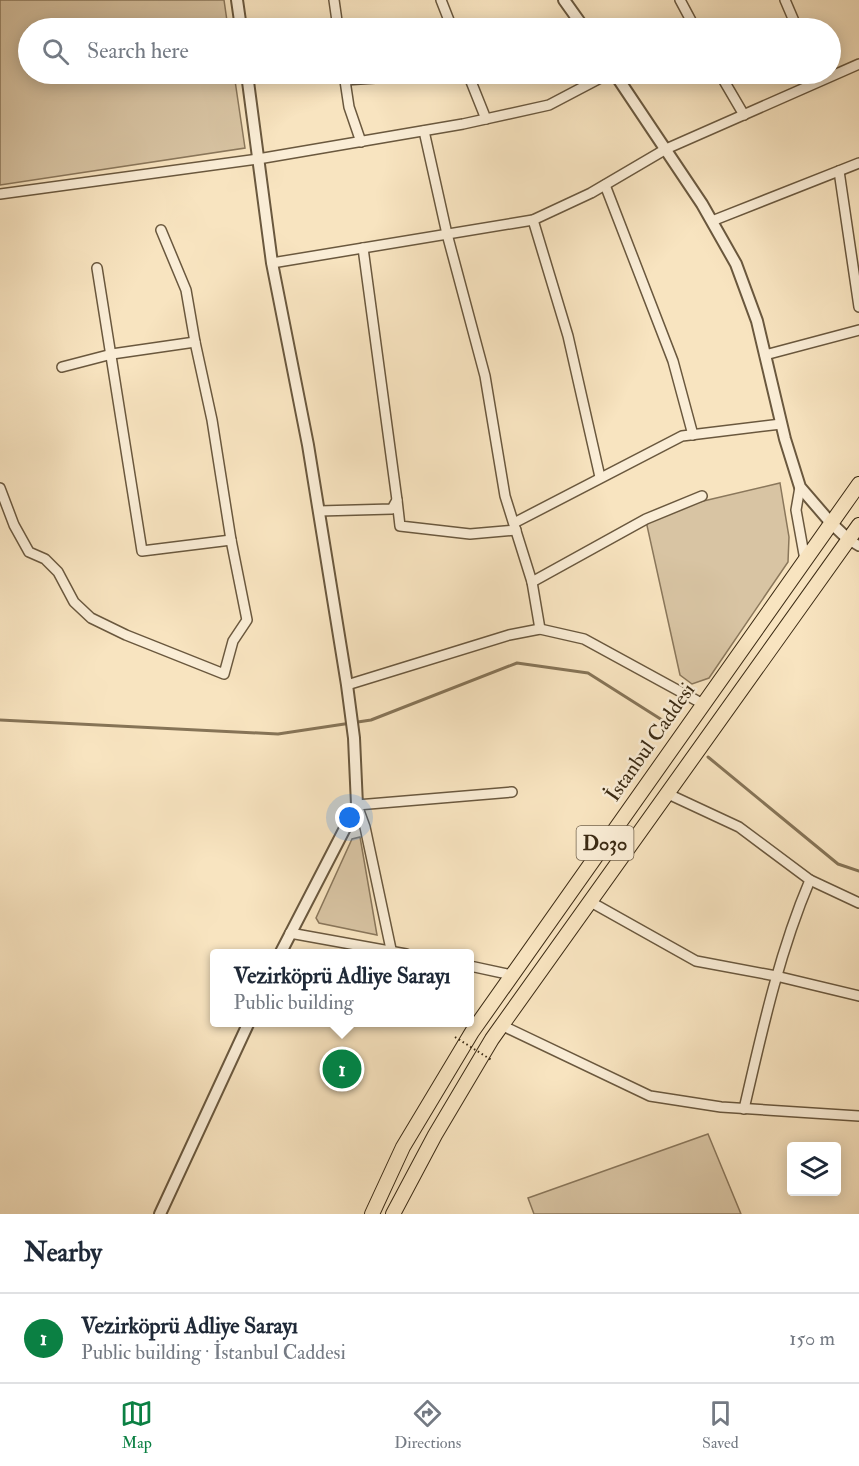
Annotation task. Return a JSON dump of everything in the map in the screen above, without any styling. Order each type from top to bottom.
[{"type":"main road","name":"İstanbul Caddesi","points":[[372,1214],[404,1147],[472,1032],[859,484]]},
{"type":"main road","name":"İstanbul Caddesi","points":[[393,1214],[435,1135],[501,1025],[666,793],[854,543],[859,525]]},
{"type":"street","points":[[237,0],[240,18]]},
{"type":"street","points":[[334,0],[337,18]]},
{"type":"street","points":[[441,0],[448,18]]},
{"type":"street","points":[[564,0],[577,18]]},
{"type":"street","points":[[680,0],[690,18]]},
{"type":"street","points":[[785,0],[793,18]]},
{"type":"street","points":[[841,70],[859,64]]},
{"type":"street","points":[[248,84],[272,263],[308,445],[349,697],[354,738],[357,805],[365,827],[391,949]]},
{"type":"street","points":[[346,84],[349,107],[362,141]]},
{"type":"street","points":[[472,84],[486,119]]},
{"type":"street","points":[[0,194],[258,159],[424,131],[549,105],[589,84]]},
{"type":"street","points":[[622,84],[712,221],[736,264],[757,321],[800,487],[831,523],[854,543]]},
{"type":"street","points":[[726,84],[744,114]]},
{"type":"street","points":[[272,263],[533,220],[605,184],[666,149],[804,84]]},
{"type":"street","points":[[424,131],[447,234],[485,376],[505,496],[532,582],[540,629]]},
{"type":"street","points":[[712,221],[859,163]]},
{"type":"street","points":[[838,171],[859,307]]},
{"type":"street","points":[[605,184],[673,361],[693,435]]},
{"type":"street","points":[[533,220],[568,336],[600,477]]},
{"type":"street","points":[[0,488],[14,525],[29,552],[45,559],[58,572],[74,602],[92,618],[126,635],[224,674],[233,641],[247,620],[231,540],[212,420],[186,290],[161,230]]},
{"type":"street","points":[[363,248],[400,526],[470,534],[515,526],[600,477],[682,436],[782,424]]},
{"type":"street","points":[[97,268],[142,551],[231,540]]},
{"type":"street","points":[[765,355],[859,330]]},
{"type":"street","points":[[62,367],[112,354],[195,342]]},
{"type":"street","points":[[800,487],[796,510],[805,560]]},
{"type":"street","points":[[532,582],[646,519],[702,496]]},
{"type":"street","points":[[319,511],[392,509],[397,500]]},
{"type":"street","points":[[347,685],[509,635],[540,629],[584,639],[703,704]]},
{"type":"street","points":[[357,805],[512,792]]},
{"type":"street","points":[[666,793],[739,827],[810,880],[859,903]]},
{"type":"street","points":[[282,949],[357,805]]},
{"type":"street","points":[[744,1109],[776,976],[810,880]]},
{"type":"street","points":[[589,901],[696,962],[776,976],[859,996]]},
{"type":"street","points":[[290,933],[376,949]]},
{"type":"street","points":[[474,967],[512,975]]},
{"type":"street","points":[[501,1025],[650,1096],[721,1107],[859,1116]]},
{"type":"street","points":[[160,1214],[247,1027]]},
{"type":"path","points":[[455,1038],[493,1061]]},
{"type":"shaded area","points":[[0,0],[224,0],[227,18],[18,18],[18,84],[235,84],[245,148],[0,185]]},
{"type":"shaded area","points":[[780,483],[789,537],[788,562],[709,678],[692,684],[680,675],[646,521],[695,503]]},
{"type":"shaded area","points":[[360,837],[377,935],[319,923],[316,918],[352,839]]},
{"type":"shaded area","points":[[708,1134],[741,1214],[534,1214],[528,1198]]},
{"type":"waterway","points":[[0,720],[278,734],[371,720],[517,663],[588,673],[670,725]]},
{"type":"waterway","points":[[708,757],[838,864],[859,871]]},
{"type":"place","name":"Vezirköprü Adliye Sarayı","points":[[342,1069]]}]
